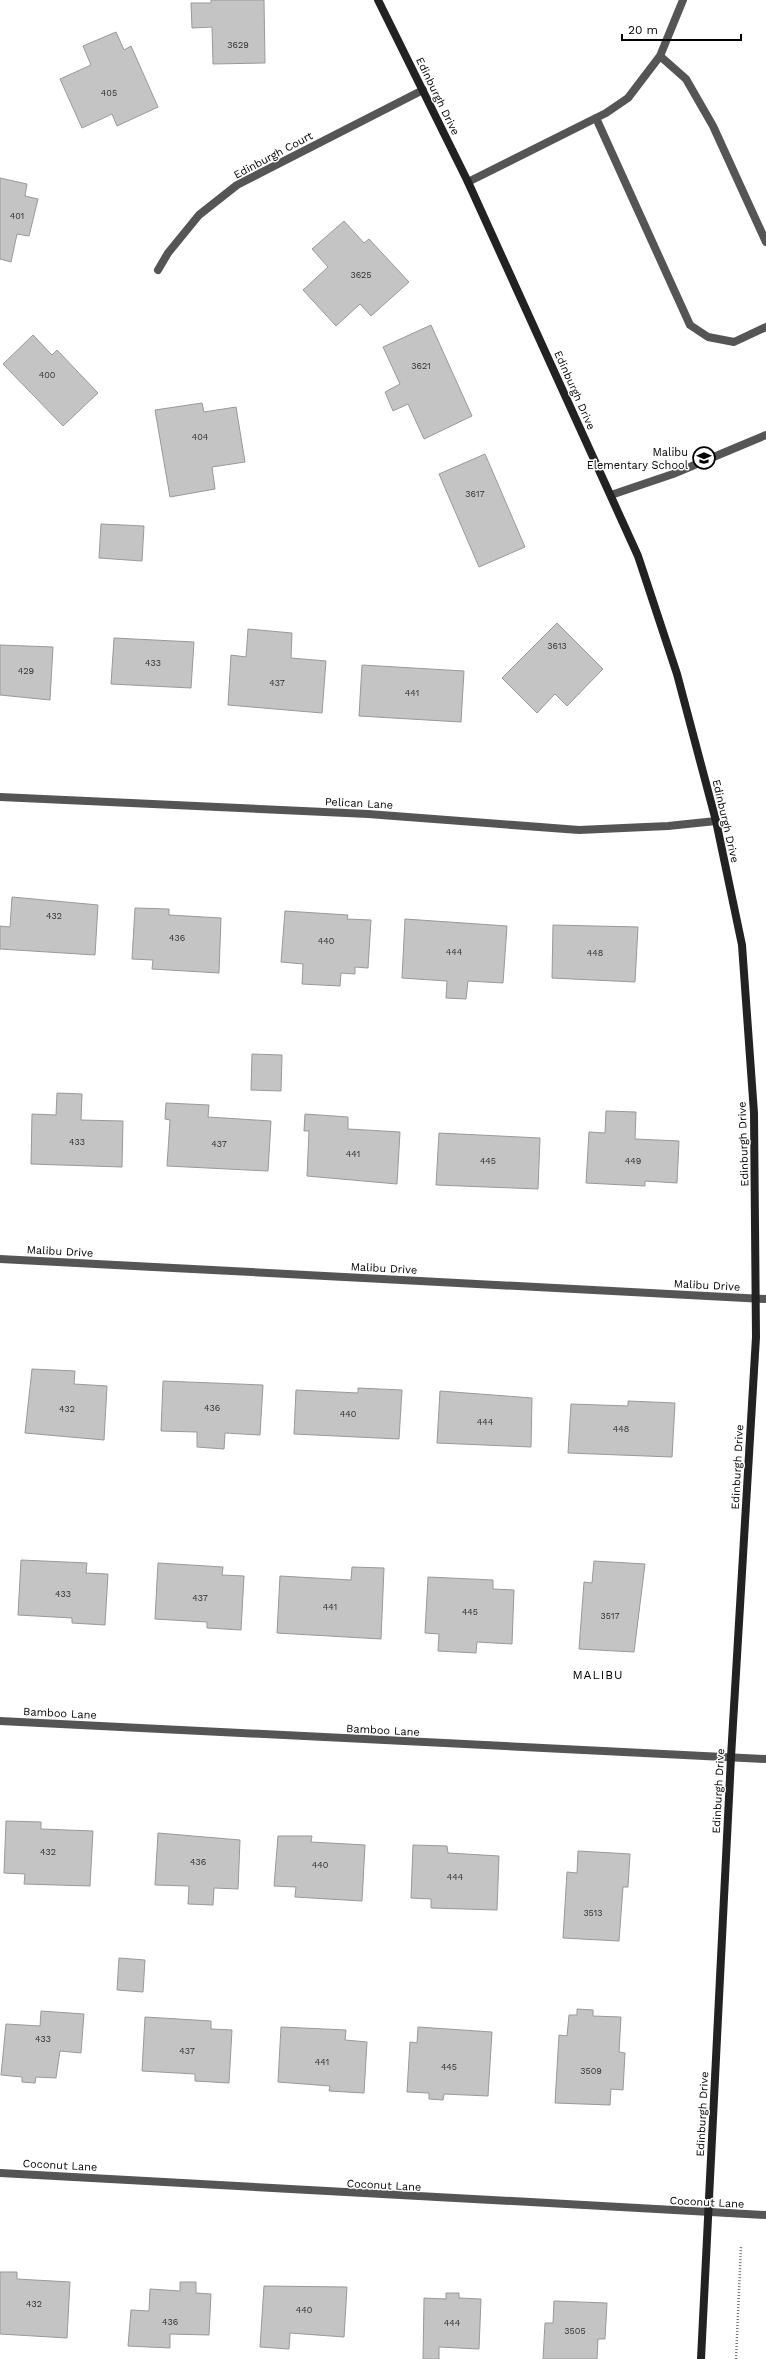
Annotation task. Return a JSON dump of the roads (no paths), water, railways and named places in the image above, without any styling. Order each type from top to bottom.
[{"type":"street","name":"Edinburgh Drive","points":[[378,0],[468,182],[638,556],[677,674],[716,821],[742,945],[754,1113],[756,1298],[755,1358],[731,1757],[701,2359]]},
{"type":"street","points":[[468,182],[596,118],[628,98],[660,56],[683,0]]},
{"type":"street","points":[[660,56],[686,80],[713,126],[766,242]]},
{"type":"street","name":"Edinburgh Court","points":[[158,270],[168,253],[199,215],[237,185],[423,90]]},
{"type":"street","points":[[596,118],[690,325],[708,337],[734,342],[766,327]]},
{"type":"street","points":[[611,495],[673,474],[766,435]]},
{"type":"street","name":"Pelican Lane","points":[[0,797],[368,814],[579,830],[668,826],[716,821]]},
{"type":"street","name":"Malibu Drive","points":[[0,1259],[766,1299]]},
{"type":"street","name":"Bamboo Lane","points":[[0,1721],[766,1759]]},
{"type":"street","name":"Coconut Lane","points":[[0,2174],[766,2216]]},
{"type":"place","name":"Malibu Elementary School","points":[[704,458]]},
{"type":"district","name":"MALIBU","points":[[598,1675]]}]
